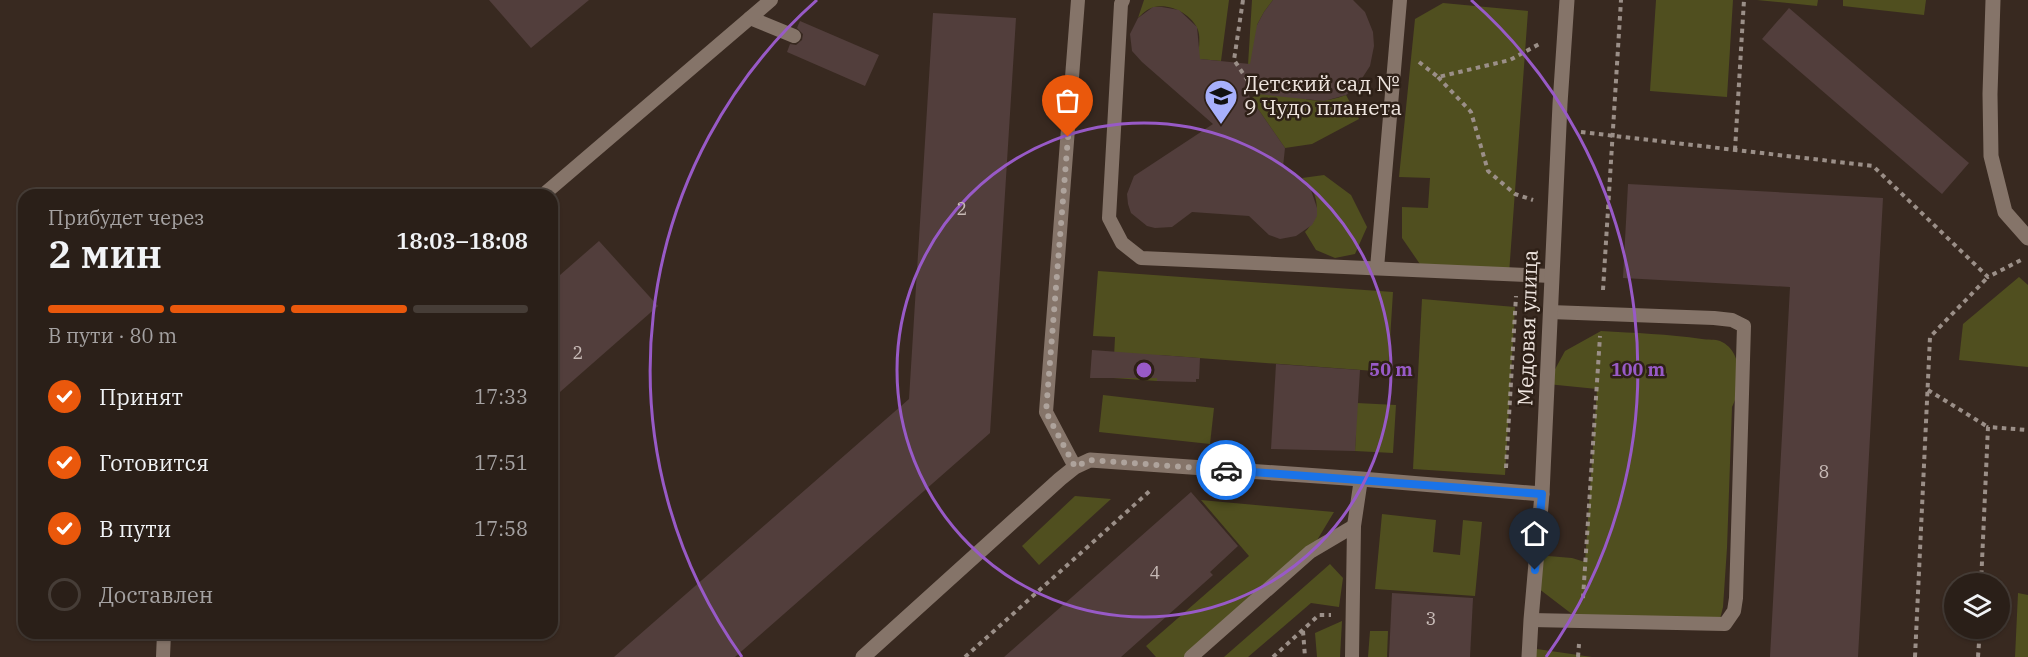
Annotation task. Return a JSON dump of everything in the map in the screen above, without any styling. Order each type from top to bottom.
[{"type":"street","name":"Медовая улица","points":[[1529,657],[1542,494],[1551,276],[1567,0]]},
{"type":"street","points":[[1993,0],[1991,156],[2005,212],[2028,238]]},
{"type":"street","points":[[863,657],[1075,467],[1090,460],[1542,494]]},
{"type":"lane","points":[[550,189],[771,0]]},
{"type":"lane","points":[[1075,467],[1046,412],[1078,0]]},
{"type":"lane","points":[[1123,0],[1120,4],[1109,218],[1122,243],[1141,258],[1551,276]]},
{"type":"lane","points":[[1377,268],[1400,0]]},
{"type":"lane","points":[[750,18],[794,36]]},
{"type":"lane","points":[[1531,620],[1725,624],[1734,611],[1736,598],[1744,326],[1732,320],[1714,318],[1550,312]]},
{"type":"lane","points":[[1352,657],[1354,526],[1361,479]]},
{"type":"lane","points":[[1191,657],[1310,552],[1354,526]]},
{"type":"lane","points":[[163,657],[164,639]]},
{"type":"path","points":[[1243,0],[1234,60],[1248,81]]},
{"type":"path","points":[[1578,657],[1621,0]]},
{"type":"path","points":[[1735,150],[1744,0]]},
{"type":"path","points":[[1438,77],[1510,60],[1565,30]]},
{"type":"path","points":[[1396,45],[1438,77],[1471,112],[1488,171],[1515,194],[1555,207]]},
{"type":"path","points":[[1560,129],[1873,166],[1988,278]]},
{"type":"path","points":[[1915,657],[1930,337],[1988,278],[2028,257]]},
{"type":"path","points":[[1504,491],[1517,274]]},
{"type":"path","points":[[1928,390],[1988,427],[2028,430]]},
{"type":"path","points":[[1981,573],[1988,427]]},
{"type":"path","points":[[965,657],[1152,491],[1160,465]]},
{"type":"path","points":[[1273,657],[1319,615],[1353,615]]},
{"type":"path","points":[[1303,630],[1305,657]]},
{"type":"path","points":[[1978,657],[1979,639]]},
{"type":"shaded area","points":[[1144,0],[1229,0],[1221,61],[1199,59],[1198,30],[1191,19],[1180,11],[1167,7],[1154,7],[1138,18]]},
{"type":"shaded area","points":[[1252,0],[1273,0],[1257,25],[1260,74],[1248,65]]},
{"type":"shaded area","points":[[1656,0],[1733,0],[1727,97],[1650,91]]},
{"type":"shaded area","points":[[1757,0],[1818,0],[1817,6]]},
{"type":"shaded area","points":[[1843,0],[1926,0],[1924,15],[1843,6]]},
{"type":"shaded area","points":[[1443,3],[1528,11],[1509,274],[1424,270],[1402,238],[1402,207],[1428,208],[1430,178],[1399,177],[1415,19]]},
{"type":"shaded area","points":[[1271,82],[1289,93],[1307,99],[1326,100],[1346,95],[1359,119],[1312,144],[1285,148],[1251,99]]},
{"type":"shaded area","points":[[1324,175],[1351,195],[1367,227],[1355,254],[1335,258],[1316,250],[1305,232],[1314,218],[1317,204],[1312,190],[1302,178]]},
{"type":"shaded area","points":[[1098,271],[1393,292],[1388,372],[1159,355],[1157,381],[1113,378],[1115,337],[1093,336]]},
{"type":"shaded area","points":[[2019,277],[2028,285],[2028,367],[1959,360],[1963,324]]},
{"type":"shaded area","points":[[1422,299],[1515,307],[1505,475],[1413,469]]},
{"type":"shaded area","points":[[1601,331],[1718,340],[1728,346],[1737,361],[1739,380],[1732,407],[1727,548],[1723,607],[1719,623],[1581,621],[1534,585],[1536,555],[1572,558],[1585,562],[1597,389],[1547,384],[1565,351]]},
{"type":"shaded area","points":[[1103,395],[1214,408],[1210,444],[1099,432]]},
{"type":"shaded area","points":[[1317,401],[1396,405],[1393,453],[1355,451],[1356,428]]},
{"type":"shaded area","points":[[1075,496],[1111,499],[1039,565],[1022,546]]},
{"type":"shaded area","points":[[1201,500],[1334,512],[1310,552],[1191,657],[1156,657],[1146,646],[1249,556]]},
{"type":"shaded area","points":[[1382,514],[1436,520],[1433,552],[1460,555],[1463,520],[1482,522],[1475,596],[1375,589]]},
{"type":"shaded area","points":[[1330,564],[1343,578],[1339,607],[1311,603],[1248,657],[1224,657]]},
{"type":"shaded area","points":[[2018,593],[2028,595],[2028,657],[2015,657]]},
{"type":"shaded area","points":[[1342,621],[1340,657],[1317,657],[1315,633]]},
{"type":"shaded area","points":[[1370,631],[1388,631],[1387,657],[1368,657]]},
{"type":"shaded area","points":[[1530,648],[1592,657],[1529,657]]},
{"type":"building","points":[[489,0],[589,0],[531,48]]},
{"type":"building","points":[[1273,0],[1353,0],[1365,12],[1373,32],[1374,46],[1370,66],[1357,86],[1346,95],[1324,101],[1247,93],[1285,148],[1283,167],[1309,184],[1317,208],[1317,216],[1312,225],[1296,236],[1280,239],[1269,235],[1249,216],[1192,212],[1172,227],[1147,226],[1131,213],[1128,204],[1127,194],[1134,176],[1213,124],[1132,51],[1130,34],[1138,18],[1153,7],[1179,10],[1197,27],[1200,59],[1250,64],[1257,25]]},
{"type":"building","points":[[1789,8],[1969,163],[1942,194],[1762,39]]},
{"type":"building","points":[[933,13],[1016,18],[990,433],[735,657],[614,657],[909,399]]},
{"type":"building","points":[[800,21],[879,55],[865,86],[787,52],[790,44],[796,45],[802,40],[803,34],[797,28]]},
{"type":"building","points":[[1628,184],[1883,198],[1858,657],[1770,657],[1790,287],[1623,278]]},
{"type":"building","points":[[599,241],[658,306],[558,394],[558,277]]},
{"type":"building","points":[[1092,350],[1200,358],[1199,379],[1196,379],[1196,382],[1157,381],[1157,378],[1090,378]]},
{"type":"building","points":[[1276,364],[1360,370],[1355,451],[1271,449]]},
{"type":"building","points":[[1191,492],[1238,546],[1210,572],[1213,575],[1121,657],[1004,657]]},
{"type":"building","points":[[1392,593],[1473,598],[1470,657],[1389,657]]},
{"type":"way so far","points":[[1068,137],[1046,412],[1075,467],[1090,460],[1226,470]]},
{"type":"place","name":"Детский сад № 9 Чудо планета","points":[[1221,125]]},
{"type":"route","points":[[1226,470],[1542,494],[1535,570]]}]
